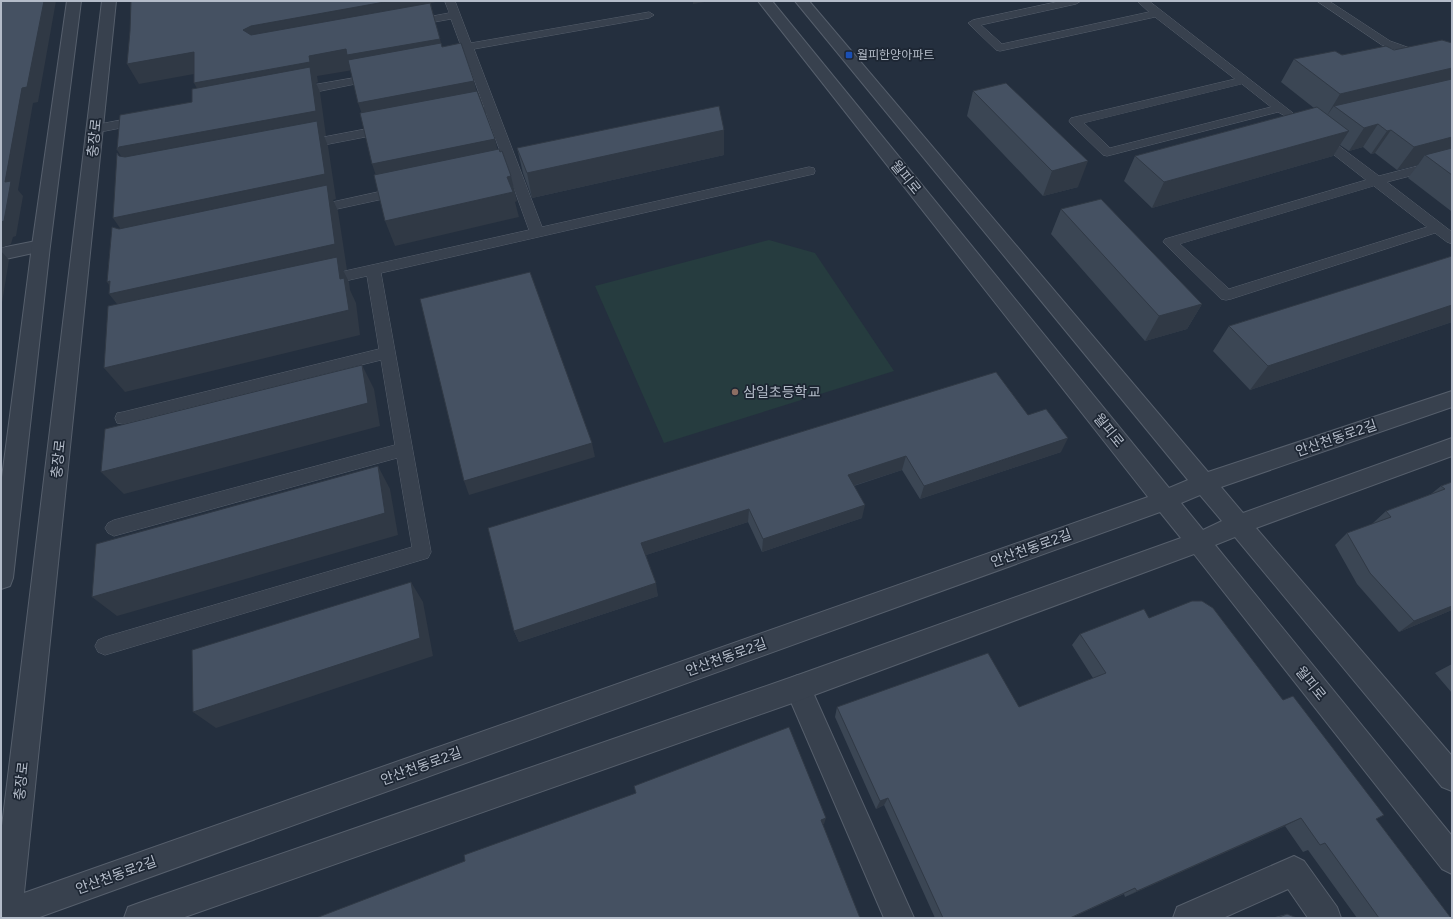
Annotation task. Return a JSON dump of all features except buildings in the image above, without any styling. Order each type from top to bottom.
[{"type":"street","points":[[1,578],[41,246],[74,1]]},
{"type":"street","name":"충장로","points":[[4,917],[109,1]]},
{"type":"street","name":"월피로","points":[[765,1],[1452,859]]},
{"type":"street","points":[[802,1],[1204,483],[1452,777]]},
{"type":"street","points":[[1,254],[41,246]]},
{"type":"street","name":"안산천동로2길","points":[[4,917],[1166,500],[1204,483],[1452,399]]},
{"type":"street","points":[[140,918],[798,688],[1198,542],[1239,524],[1452,447]]},
{"type":"street","points":[[798,688],[899,918]]},
{"type":"street","points":[[1188,918],[1294,871],[1326,918]]},
{"type":"lane","points":[[450,1],[491,109],[511,151],[513,167],[537,233]]},
{"type":"lane","points":[[1076,1],[973,23],[1000,48],[1157,13]]},
{"type":"lane","points":[[1142,1],[1299,122]]},
{"type":"lane","points":[[1322,1],[1386,43],[1452,67]]},
{"type":"lane","points":[[401,25],[456,15]]},
{"type":"lane","points":[[433,66],[470,53],[649,15]]},
{"type":"lane","points":[[284,94],[386,75]]},
{"type":"lane","points":[[1245,80],[1075,121],[1107,152],[1281,108]]},
{"type":"lane","points":[[452,116],[491,109]]},
{"type":"lane","points":[[95,129],[150,119]]},
{"type":"lane","points":[[289,148],[398,127]]},
{"type":"lane","points":[[1311,131],[1452,239]]},
{"type":"lane","points":[[1437,228],[1226,295],[1170,242],[1376,181],[1452,161]]},
{"type":"lane","points":[[474,175],[513,167]]},
{"type":"lane","points":[[313,284],[809,171]]},
{"type":"lane","points":[[305,212],[413,188]]},
{"type":"lane","points":[[105,646],[422,552],[373,270]]},
{"type":"lane","points":[[123,418],[387,353]]},
{"type":"lane","points":[[114,528],[404,449]]},
{"type":"green space","points":[[769,240],[815,253],[894,371],[664,443],[595,286]]},
{"type":"place","name":"월피한양아파트","points":[[849,55]]},
{"type":"place","name":"삼일초등학교","points":[[735,392]]}]
